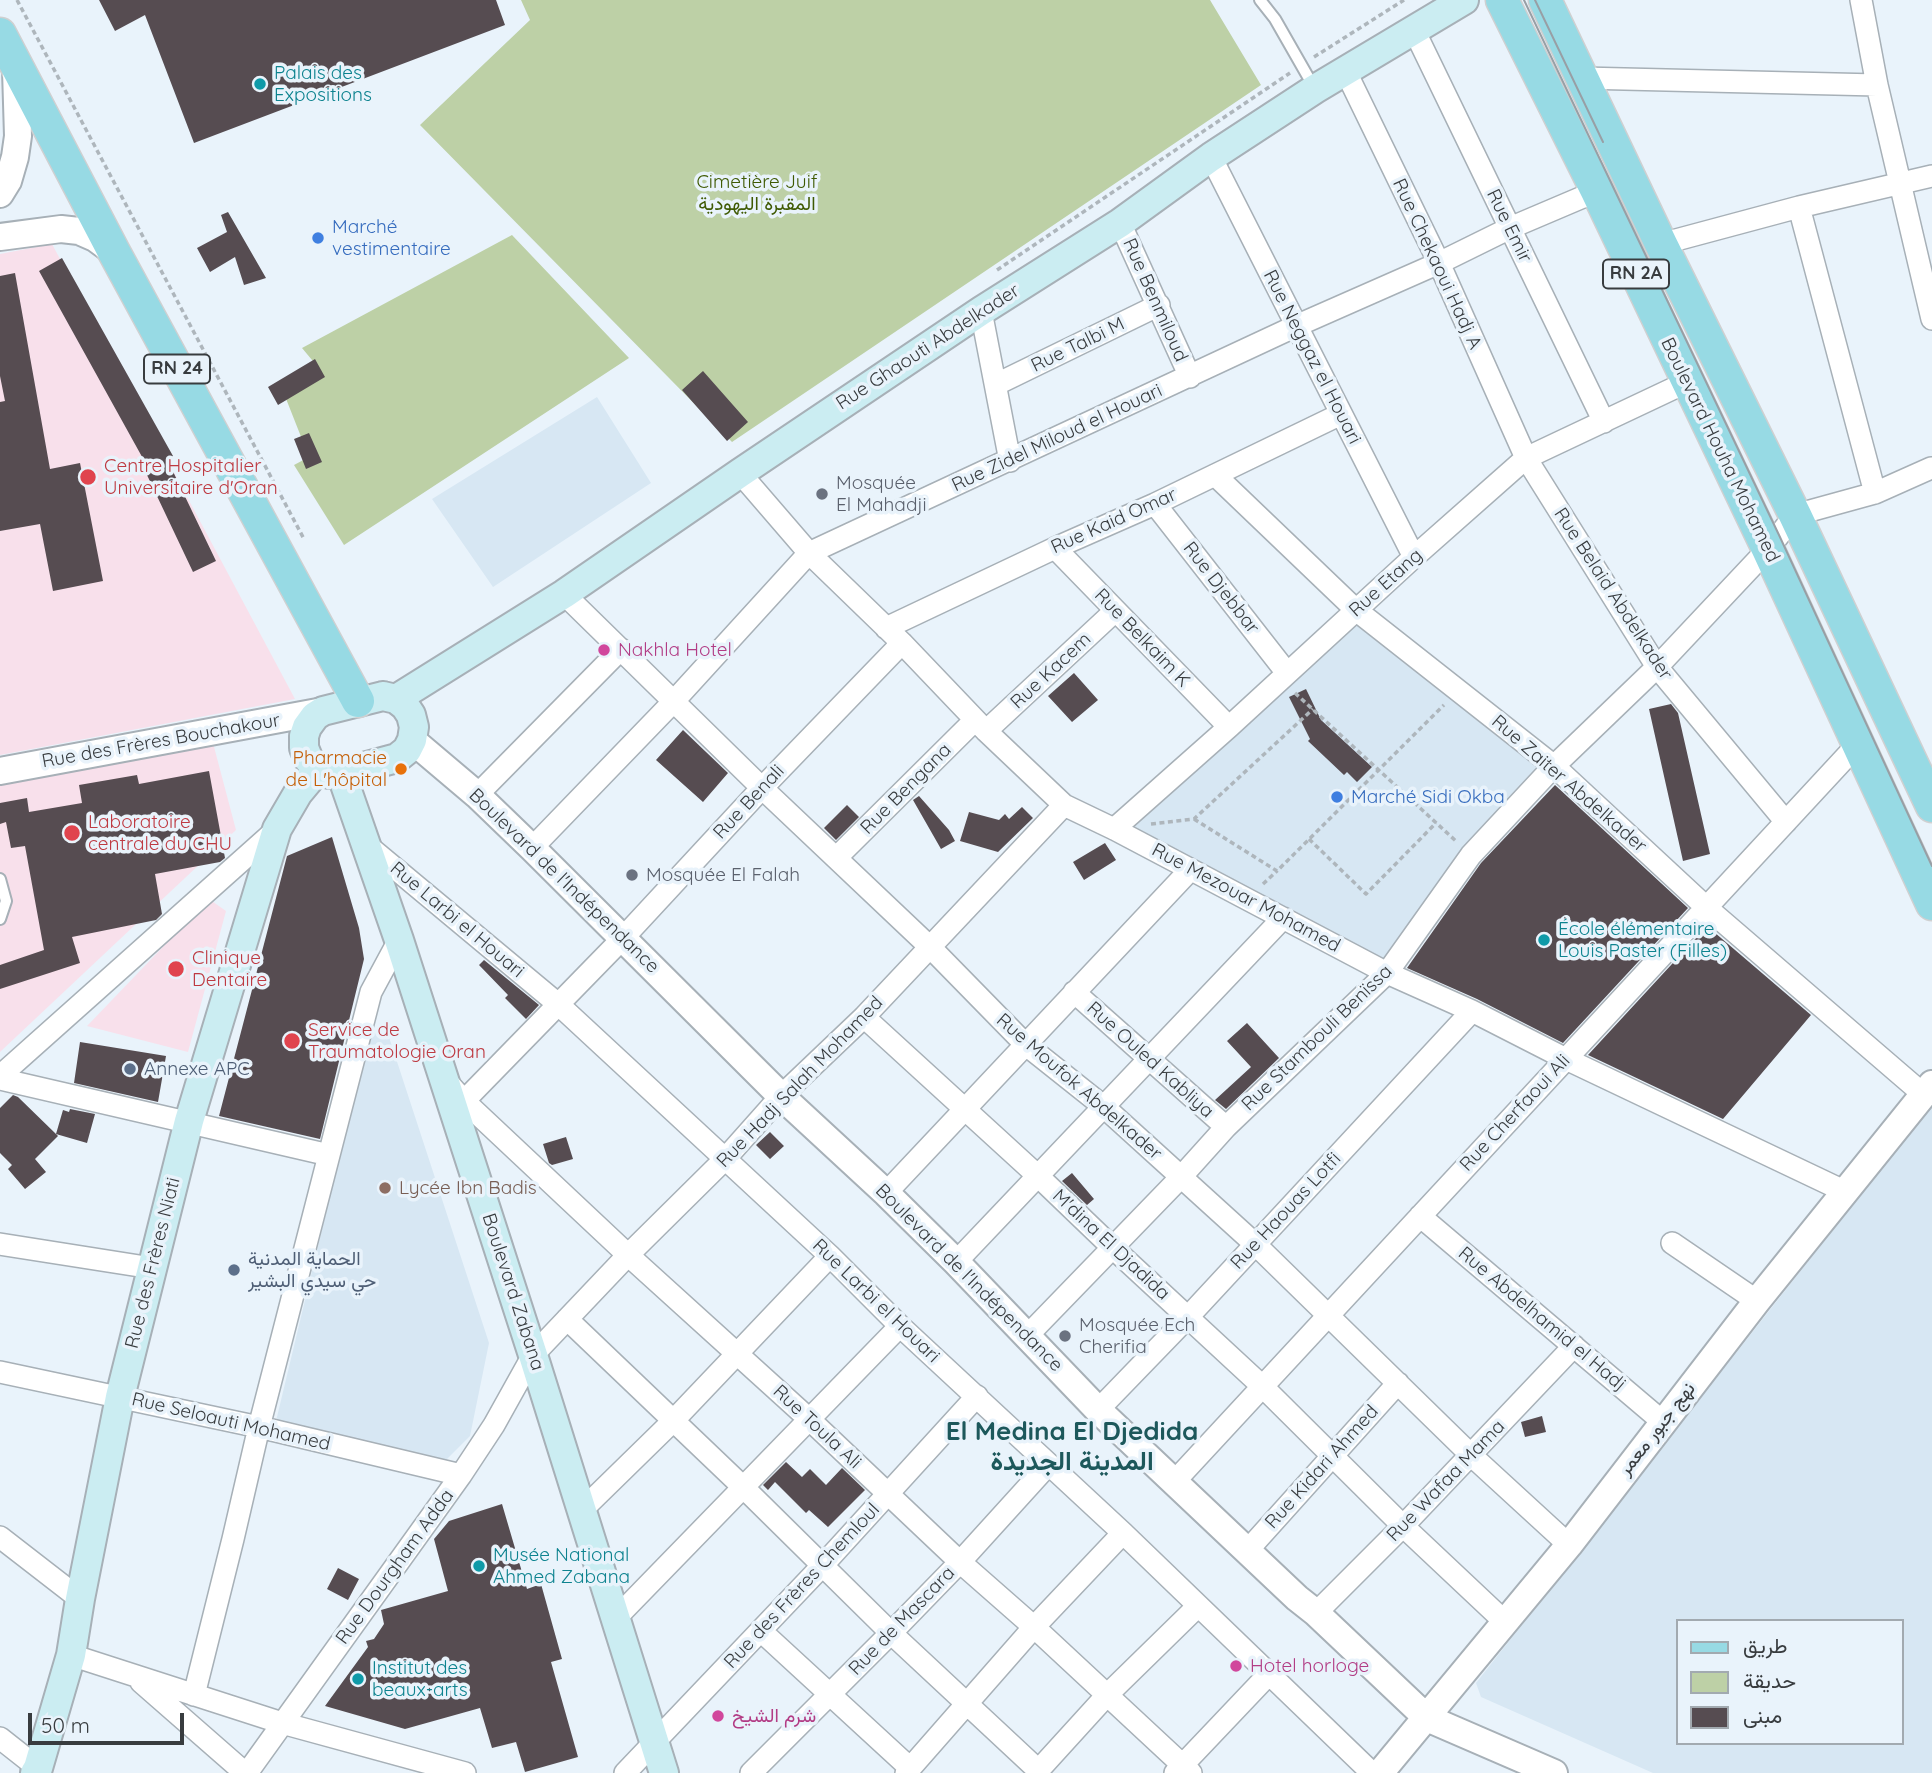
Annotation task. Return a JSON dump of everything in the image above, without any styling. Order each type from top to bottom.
[{"type":"main road","name":"Rue Ghaouti Abdelkader","points":[[396,699],[564,594],[981,310],[1120,223],[1211,157],[1345,70],[1464,0]]},
{"type":"main road","name":"Boulevard Houha Mohamed","points":[[1502,0],[1597,191],[1768,549],[1932,904]]},
{"type":"main road","name":"Boulevard Houha Mohamed","points":[[1545,0],[1661,244],[1795,515],[1932,806]]},
{"type":"main road","name":"RN 24","points":[[0,34],[114,252],[358,701]]},
{"type":"main road","points":[[383,696],[396,699],[411,715],[414,727],[407,750],[397,758],[329,771],[309,760],[304,748],[304,736],[314,716],[358,701],[383,696]]},
{"type":"main road","name":"Rue des Frères Niati","points":[[40,1771],[71,1655],[120,1397],[190,1121],[277,829],[298,793],[329,771]]},
{"type":"main road","name":"Boulevard Zabana","points":[[329,771],[367,845],[444,1079],[460,1109],[533,1355],[664,1773]]},
{"type":"street","points":[[1861,0],[1877,85],[1932,319]]},
{"type":"street","name":"Rue Emir","points":[[1414,30],[1604,422]]},
{"type":"street","points":[[0,194],[8,181],[18,136],[16,67]]},
{"type":"street","name":"Rue Chekaoui Hadj A","points":[[1345,70],[1439,263],[1526,458]]},
{"type":"street","points":[[1582,78],[1877,85]]},
{"type":"street","name":"Rue Neggaz el Houari","points":[[1211,157],[1414,557]]},
{"type":"street","points":[[1661,244],[1799,207],[1932,176]]},
{"type":"street","name":"Rue Zidel Miloud el Houari","points":[[532,848],[674,701],[809,553],[1296,326],[1597,191]]},
{"type":"street","points":[[1799,207],[1875,493]]},
{"type":"street","name":"Rue Benmiloud","points":[[1120,223],[1189,377]]},
{"type":"street","points":[[0,237],[61,229],[79,231],[95,238],[114,252]]},
{"type":"street","name":"Rue Talbi M","points":[[997,384],[1158,305]]},
{"type":"street","points":[[981,310],[1010,461]]},
{"type":"street","name":"Rue Etang","points":[[1114,828],[1526,458],[1687,382]]},
{"type":"street","name":"Rue Kaid Omar","points":[[886,628],[1155,504],[1341,414]]},
{"type":"street","points":[[1795,515],[1875,493],[1932,469],[1932,451]]},
{"type":"street","name":"Rue Belaid Abdelkader","points":[[1526,458],[1657,667],[1786,822]]},
{"type":"street","name":"Rue Mezouar Mohamed","points":[[740,472],[809,553],[1064,805],[1114,828],[1387,972],[1846,1192]]},
{"type":"street","name":"Rue Zaiter Abdelkader","points":[[1215,475],[1356,610],[1554,766],[1707,908],[1927,1089]]},
{"type":"street","name":"Rue Djebbar","points":[[1155,504],[1284,676]]},
{"type":"street","name":"Rue Stambouli Benïssa","points":[[1027,1336],[1226,1127],[1387,972],[1471,855],[1554,766],[1657,667],[1768,549],[1795,515]]},
{"type":"street","name":"Rue Belkaim K","points":[[1055,548],[1229,727]]},
{"type":"street","name":"Rue Moufok Abdelkader","points":[[564,594],[930,948],[1025,1044],[1103,1106],[1255,1244],[1472,1456],[1569,1545]]},
{"type":"street","name":"Rue Kacem","points":[[981,725],[1115,611]]},
{"type":"street","name":"Rue Benali","points":[[460,1109],[902,643]]},
{"type":"street","points":[[477,795],[621,649]]},
{"type":"street","name":"Rue des Frères Bouchakour","points":[[0,771],[323,711]]},
{"type":"street","name":"Rue Bengana","points":[[836,858],[981,725]]},
{"type":"street","name":"Boulevard de l'Indépendance","points":[[412,740],[477,795],[781,1096],[886,1193],[1098,1410],[1427,1718],[1554,1773]]},
{"type":"street","name":"Rue Cherfaoui Ali","points":[[1174,1482],[1857,745]]},
{"type":"street","name":"Rue Hadj Salah Mohamed","points":[[533,1355],[628,1255],[725,1159],[781,1096],[864,1017],[1064,805]]},
{"type":"street","points":[[0,1077],[277,829]]},
{"type":"street","name":"Rue Larbi el Houari","points":[[367,845],[558,1004],[830,1256],[900,1326],[1123,1534],[1372,1773]]},
{"type":"street","points":[[886,1193],[1190,870]]},
{"type":"street","points":[[956,1262],[1283,918]]},
{"type":"street","points":[[194,1695],[259,1427],[371,992],[399,940]]},
{"type":"street","name":"Rue Ouled Kabliya","points":[[1074,992],[1226,1127]]},
{"type":"street","name":"Rue Haouas Lotfi","points":[[1098,1410],[1472,1011]]},
{"type":"street","name":"M'dina El Djadida","points":[[864,1017],[1262,1385],[1403,1526],[1505,1622]]},
{"type":"street","points":[[0,1077],[329,1155]]},
{"type":"street","name":"نهج جبور معمر","points":[[1380,1773],[1569,1545],[1757,1301],[1927,1089]]},
{"type":"street","name":"Rue Toula Ali","points":[[460,1109],[737,1353],[960,1562],[1107,1695],[1183,1770]]},
{"type":"street","name":"Rue Abdelhamid el Hadj","points":[[1420,1216],[1663,1422]]},
{"type":"street","points":[[1672,1242],[1757,1301]]},
{"type":"street","points":[[0,1244],[152,1268]]},
{"type":"street","points":[[582,1510],[673,1421],[830,1256]]},
{"type":"street","points":[[566,1319],[1037,1772],[1107,1695],[1198,1606]]},
{"type":"street","points":[[616,1618],[900,1326]]},
{"type":"street","name":"Rue Wafaa Mama","points":[[1316,1613],[1472,1456],[1574,1346]]},
{"type":"street","name":"Rue Dourgham Adda","points":[[246,1773],[461,1475],[494,1425],[533,1355]]},
{"type":"street","name":"Rue Seloauti Mohamed","points":[[0,1372],[259,1427],[461,1475]]},
{"type":"street","name":"Rue Kidari Ahmed","points":[[1247,1551],[1398,1384]]},
{"type":"street","name":"Rue des Frères Chemloul","points":[[625,1773],[822,1566],[977,1396]]},
{"type":"street","name":"Rue de Mascara","points":[[751,1773],[960,1562],[1048,1465]]},
{"type":"street","points":[[761,1631],[908,1771],[1034,1627],[1123,1534]]},
{"type":"street","points":[[0,1537],[80,1599]]},
{"type":"street","points":[[71,1655],[282,1723],[465,1773]]},
{"type":"street","points":[[1183,1770],[1269,1674]]},
{"type":"street","points":[[134,1676],[246,1773]]},
{"type":"street","points":[[0,1738],[40,1771]]},
{"type":"lane","points":[[1260,0],[1275,19],[1315,89]]},
{"type":"lane","points":[[0,879],[6,901],[0,919]]},
{"type":"path","points":[[17,0],[304,539]]},
{"type":"path","points":[[1320,54],[1404,0]]},
{"type":"path","points":[[995,271],[1292,72]]},
{"type":"path","points":[[1284,676],[1313,709],[1471,855]]},
{"type":"path","points":[[1194,819],[1277,871],[1458,690]]},
{"type":"path","points":[[1114,828],[1194,819],[1313,709]]},
{"type":"path","points":[[1309,839],[1366,894],[1436,823]]},
{"type":"shaded area","name":"Centre Hospitalier Universitaire d'Oran","points":[[52,244],[295,699],[0,755],[0,254]]},
{"type":"shaded area","points":[[597,397],[651,483],[493,587],[432,499]]},
{"type":"shaded area","name":"Marché Sidi Okba","points":[[1356,610],[1554,766],[1387,973],[1114,829]]},
{"type":"shaded area","points":[[213,743],[236,830],[0,1052],[0,785]]},
{"type":"shaded area","name":"Clinique Dentaire","points":[[209,899],[226,911],[188,1052],[87,1026]]},
{"type":"shaded area","name":"Lycée Ibn Badis","points":[[387,1031],[489,1343],[470,1436],[445,1461],[276,1421],[369,1034]]},
{"type":"shaded area","points":[[1932,1104],[1932,1773],[1653,1773],[1481,1697],[1476,1683]]},
{"type":"green space","name":"Cimetière Juif المقبرة اليهودية","points":[[521,0],[1210,0],[1261,85],[732,442],[420,125],[530,20]]},
{"type":"green space","points":[[512,235],[629,358],[344,545],[294,465],[309,457],[281,386],[317,366],[302,348]]},
{"type":"building","name":"Palais des Expositions","points":[[99,0],[496,0],[505,25],[194,143],[145,15],[115,31]]},
{"type":"building","points":[[228,212],[266,278],[244,285],[235,257],[210,272],[197,248],[227,232],[221,215]]},
{"type":"building","points":[[62,258],[173,456],[167,459],[216,561],[193,572],[147,475],[151,473],[39,271]]},
{"type":"building","points":[[15,273],[50,469],[80,463],[103,581],[53,591],[40,524],[0,531],[0,402],[5,401],[0,376],[0,276]]},
{"type":"building","points":[[315,359],[325,377],[278,405],[268,387]]},
{"type":"building","points":[[703,371],[748,422],[727,441],[682,390]]},
{"type":"building","points":[[309,433],[322,462],[306,469],[294,439]]},
{"type":"building","points":[[1074,673],[1098,700],[1072,722],[1048,696]]},
{"type":"building","points":[[1306,689],[1321,720],[1372,767],[1357,782],[1347,772],[1344,775],[1308,741],[1310,739],[1289,697]]},
{"type":"building","points":[[1671,704],[1678,713],[1710,854],[1683,861],[1649,709]]},
{"type":"building","points":[[683,730],[728,773],[703,802],[656,760]]},
{"type":"building","points":[[209,771],[225,858],[220,862],[155,874],[162,914],[156,920],[72,937],[80,963],[0,989],[0,965],[44,950],[25,846],[11,848],[6,822],[0,824],[0,803],[27,798],[29,812],[82,803],[79,785],[137,775],[139,784]]},
{"type":"building","name":"École élémentaire Louis Paster (Filles)","points":[[1555,785],[1688,908],[1563,1043],[1477,999],[1407,968],[1481,863]]},
{"type":"building","points":[[919,796],[949,830],[955,841],[941,849],[913,800]]},
{"type":"building","points":[[847,805],[859,817],[836,840],[824,828]]},
{"type":"building","points":[[1022,807],[1033,818],[998,852],[960,841],[969,812],[999,820],[1005,814],[1009,819]]},
{"type":"building","name":"Service de Traumatologie Oran","points":[[332,837],[359,928],[364,959],[320,1139],[219,1116],[287,856]]},
{"type":"building","points":[[1105,843],[1116,860],[1084,880],[1073,862]]},
{"type":"building","points":[[1707,926],[1811,1015],[1723,1119],[1588,1055]]},
{"type":"building","points":[[484,960],[539,1005],[526,1019],[505,998],[508,995],[479,965]]},
{"type":"building","points":[[1247,1023],[1279,1058],[1226,1109],[1215,1100],[1251,1067],[1227,1041]]},
{"type":"building","points":[[80,1042],[166,1056],[158,1102],[74,1083]]},
{"type":"building","points":[[13,1095],[58,1136],[35,1159],[46,1172],[25,1189],[8,1169],[12,1165],[0,1153],[0,1108]]},
{"type":"building","points":[[63,1110],[95,1114],[87,1143],[56,1134]]},
{"type":"building","points":[[770,1132],[784,1146],[770,1159],[756,1145]]},
{"type":"building","points":[[566,1137],[573,1159],[552,1165],[543,1144]]},
{"type":"building","points":[[1072,1173],[1094,1199],[1087,1205],[1062,1181]]},
{"type":"building","points":[[1542,1416],[1546,1432],[1525,1437],[1521,1422]]},
{"type":"building","points":[[786,1462],[802,1477],[810,1469],[826,1485],[842,1468],[865,1490],[828,1527],[809,1510],[806,1513],[775,1482],[768,1490],[763,1485]]},
{"type":"building","points":[[502,1504],[527,1589],[541,1584],[562,1659],[551,1662],[578,1757],[525,1772],[516,1742],[492,1748],[480,1708],[405,1729],[325,1706],[368,1647],[366,1641],[374,1639],[384,1624],[381,1610],[448,1591],[434,1539],[449,1521]]},
{"type":"building","points":[[338,1568],[359,1579],[348,1600],[327,1589]]},
{"type":"tram line","points":[[1524,0],[1779,535],[1932,866]]},
{"type":"tram line","points":[[1535,0],[1603,142]]},
{"type":"place","name":"Palais des Expositions","points":[[260,84]]},
{"type":"place","name":"Marché vestimentaire","points":[[318,238]]},
{"type":"place","name":"Centre Hospitalier Universitaire d'Oran","points":[[88,477]]},
{"type":"place","name":"Mosquée El Mahadji","points":[[822,494]]},
{"type":"place","name":"Nakhla Hotel","points":[[604,650]]},
{"type":"place","name":"Pharmacie de L'hôpital","points":[[401,769]]},
{"type":"place","name":"Marché Sidi Okba","points":[[1337,797]]},
{"type":"place","name":"Laboratoire centrale du CHU","points":[[72,833]]},
{"type":"place","name":"Mosquée El Falah","points":[[632,875]]},
{"type":"place","name":"École élémentaire Louis Paster (Filles)","points":[[1544,940]]},
{"type":"place","name":"Clinique Dentaire","points":[[176,969]]},
{"type":"place","name":"Service de Traumatologie Oran","points":[[292,1041]]},
{"type":"place","name":"Annexe APC","points":[[130,1069]]},
{"type":"place","name":"Lycée Ibn Badis","points":[[385,1188]]},
{"type":"place","name":"الحماية المدنية حي سيدي البشير","points":[[234,1270]]},
{"type":"place","name":"Mosquée Ech Cherifia","points":[[1065,1336]]},
{"type":"place","name":"Musée National Ahmed Zabana","points":[[479,1566]]},
{"type":"place","name":"Hotel horloge","points":[[1236,1666]]},
{"type":"place","name":"Institut des beaux-arts","points":[[358,1679]]},
{"type":"place","name":"شرم الشيخ","points":[[718,1716]]},
{"type":"district","name":"El Medina El Djedida المدينة الجديدة","points":[[1072,1447]]}]
